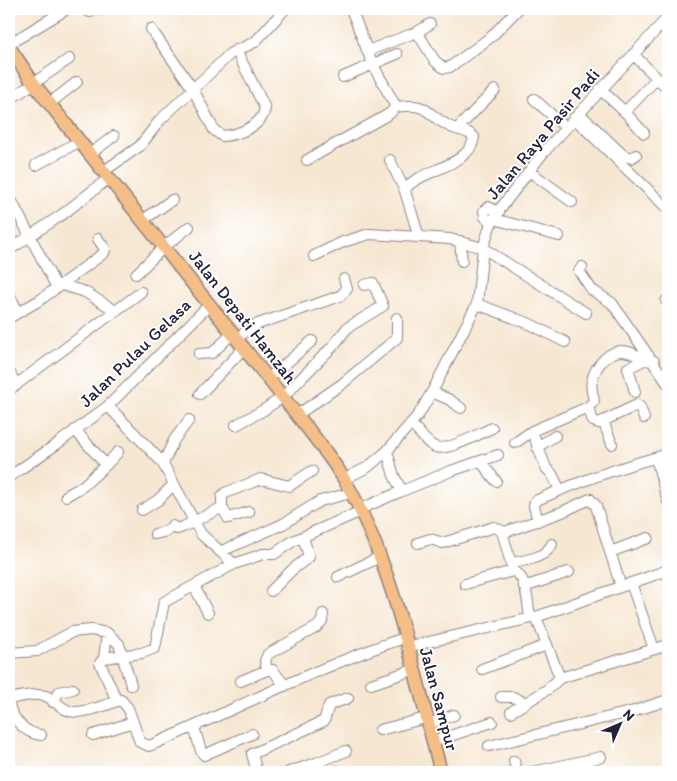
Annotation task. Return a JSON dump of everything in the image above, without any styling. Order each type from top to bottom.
[{"type":"main road","name":"Jalan Depati Hamzah","points":[[10,53],[283,397],[344,479],[380,558],[405,640]]},
{"type":"main road","name":"Jalan Sampur","points":[[405,640],[441,772]]},
{"type":"street","points":[[10,53],[67,9]]},
{"type":"street","points":[[83,9],[90,12],[102,9]]},
{"type":"street","points":[[9,250],[63,214],[140,146],[160,120],[236,50],[255,42],[285,9]]},
{"type":"street","points":[[351,9],[373,65],[396,107]]},
{"type":"street","points":[[417,32],[435,61],[444,68],[450,67],[490,36],[518,9]]},
{"type":"street","points":[[662,9],[668,16]]},
{"type":"street","name":"Jalan Raya Pasir Padi","points":[[344,479],[368,467],[387,451],[410,424],[432,392],[477,304],[483,248],[495,218],[529,171],[600,89],[668,16]]},
{"type":"street","points":[[368,51],[417,32],[430,24]]},
{"type":"street","points":[[151,29],[193,89],[214,130],[222,136],[230,136],[256,125],[264,115],[265,108],[236,50]]},
{"type":"street","points":[[344,77],[398,54]]},
{"type":"street","points":[[633,54],[668,89]]},
{"type":"street","points":[[9,100],[69,59]]},
{"type":"street","points":[[625,112],[657,78]]},
{"type":"street","points":[[50,103],[76,82]]},
{"type":"street","points":[[600,89],[644,132]]},
{"type":"street","points":[[457,129],[495,90]]},
{"type":"street","points":[[534,99],[566,128]]},
{"type":"street","points":[[307,160],[389,114],[396,107],[415,106],[427,109],[450,127],[469,132],[474,136],[473,143],[458,160],[410,184],[405,191]]},
{"type":"street","points":[[577,116],[626,157],[636,156]]},
{"type":"street","points":[[577,116],[668,208]]},
{"type":"street","points":[[90,154],[114,136]]},
{"type":"street","points":[[36,165],[80,141]]},
{"type":"street","points":[[390,160],[405,191],[419,237]]},
{"type":"street","points":[[529,171],[572,202]]},
{"type":"street","points":[[9,196],[59,287],[85,292],[116,311]]},
{"type":"street","points":[[143,220],[172,200]]},
{"type":"street","points":[[495,218],[559,236]]},
{"type":"street","points":[[136,274],[164,246],[189,228]]},
{"type":"street","points":[[314,256],[343,242],[369,234],[460,241],[483,248],[586,313]]},
{"type":"street","points":[[9,318],[59,287],[104,253],[105,249],[98,238]]},
{"type":"street","points":[[460,241],[462,261]]},
{"type":"street","points":[[582,267],[579,271],[585,283],[612,303],[649,360],[668,384]]},
{"type":"street","points":[[199,354],[212,354],[238,340],[255,325],[340,296],[348,289],[344,279]]},
{"type":"street","points":[[236,425],[283,397],[334,345],[347,328],[383,306],[373,283],[364,285]]},
{"type":"street","points":[[9,372],[13,388],[141,292]]},
{"type":"street","points":[[9,294],[15,306],[9,313]]},
{"type":"street","name":"Jalan Pulau Gelasa","points":[[9,477],[108,406],[210,304]]},
{"type":"street","points":[[477,304],[530,324],[565,342]]},
{"type":"street","points":[[297,415],[370,362],[396,338],[397,318]]},
{"type":"street","points":[[200,394],[238,340]]},
{"type":"street","points":[[268,378],[312,341]]},
{"type":"street","points":[[515,443],[532,431],[588,407],[594,401],[591,390],[595,372],[606,357],[616,351],[625,351],[649,360]]},
{"type":"street","points":[[635,392],[628,368],[649,360]]},
{"type":"street","points":[[432,392],[462,408]]},
{"type":"street","points":[[588,407],[593,421],[599,423],[637,405],[640,407],[644,418]]},
{"type":"street","points":[[108,406],[163,464],[201,534],[222,550],[234,564]]},
{"type":"street","points":[[163,464],[174,440],[189,420]]},
{"type":"street","points":[[603,421],[612,444]]},
{"type":"street","points":[[410,424],[433,446],[440,448],[465,440],[492,428]]},
{"type":"street","points":[[75,430],[106,464]]},
{"type":"street","points":[[532,431],[546,468],[574,506]]},
{"type":"street","points":[[537,447],[555,436]]},
{"type":"street","points":[[387,451],[394,476],[402,491]]},
{"type":"street","points":[[66,496],[84,486],[118,452]]},
{"type":"street","points":[[538,521],[534,502],[582,482],[668,454]]},
{"type":"street","points":[[104,658],[142,653],[155,648],[164,602],[234,564],[263,554],[274,554],[303,537],[402,491],[451,471],[498,455]]},
{"type":"street","points":[[656,458],[668,502]]},
{"type":"street","points":[[481,462],[496,481]]},
{"type":"street","points":[[249,512],[228,518],[222,507],[222,496],[225,493],[261,479],[290,486],[312,471]]},
{"type":"street","points":[[142,510],[158,500],[173,485]]},
{"type":"street","points":[[222,550],[282,524],[320,501],[350,492]]},
{"type":"street","points":[[502,533],[538,521],[590,499],[592,500],[621,587]]},
{"type":"street","points":[[155,534],[172,526],[179,529],[222,507]]},
{"type":"street","points":[[418,543],[430,539],[442,543],[494,527],[499,528],[512,567],[519,574],[533,617],[560,678]]},
{"type":"street","points":[[271,591],[293,569],[309,557],[303,537]]},
{"type":"street","points":[[610,552],[648,538]]},
{"type":"street","points":[[466,584],[546,553],[552,544]]},
{"type":"street","points":[[338,577],[380,558]]},
{"type":"street","points":[[41,735],[27,732],[14,725],[9,700],[42,695],[75,712],[121,700],[127,704],[140,742],[145,746],[182,734],[365,650],[405,640],[533,617],[668,570]]},
{"type":"street","points":[[524,587],[569,572]]},
{"type":"street","points":[[632,583],[654,649]]},
{"type":"street","points":[[194,586],[208,613]]},
{"type":"street","points":[[267,670],[265,661],[268,654],[317,627],[322,620],[323,614]]},
{"type":"street","points":[[9,653],[37,651],[78,631],[107,633],[119,644],[131,685]]},
{"type":"street","points":[[107,633],[104,658],[100,663],[116,701]]},
{"type":"street","points":[[482,669],[547,645]]},
{"type":"street","points":[[511,712],[560,678],[668,645]]},
{"type":"street","points":[[241,681],[267,670],[273,670],[285,686]]},
{"type":"street","points":[[371,684],[413,670]]},
{"type":"street","points":[[53,702],[59,692],[73,689]]},
{"type":"street","points":[[501,697],[513,696],[526,703]]},
{"type":"street","points":[[257,772],[252,754],[324,721],[329,705],[348,698]]},
{"type":"street","points":[[489,746],[634,711],[668,700]]},
{"type":"street","points":[[380,730],[454,715]]},
{"type":"street","points":[[93,735],[133,722]]},
{"type":"street","points":[[432,742],[492,722]]},
{"type":"street","points":[[194,727],[204,755],[252,734]]},
{"type":"street","points":[[289,772],[317,768],[346,751]]},
{"type":"street","points":[[533,772],[601,757]]},
{"type":"street","points":[[514,761],[517,772]]}]
